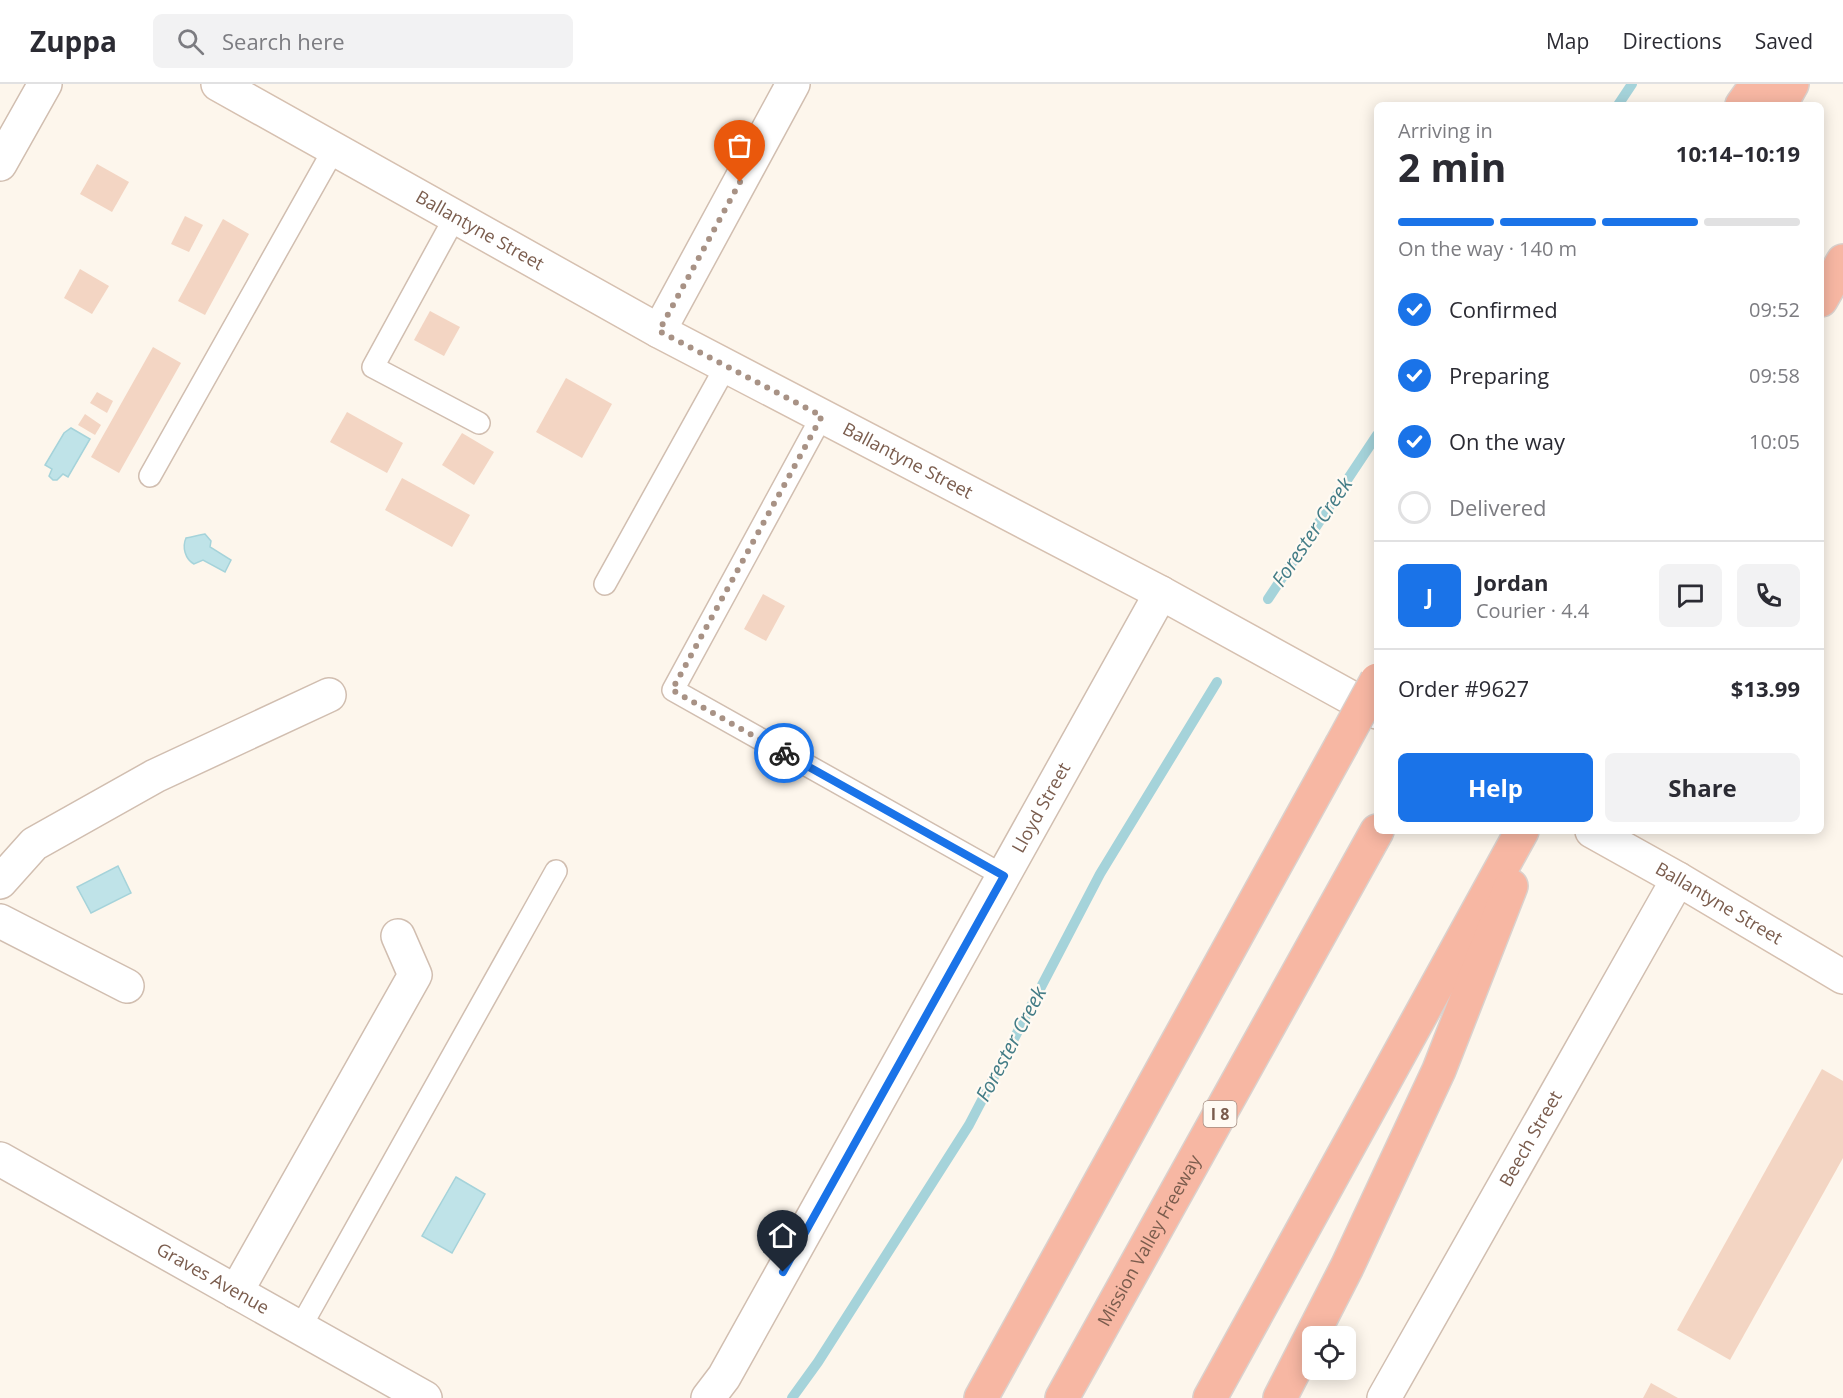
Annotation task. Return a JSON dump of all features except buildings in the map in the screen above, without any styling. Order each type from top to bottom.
[{"type":"highway","points":[[1744,102],[1756,84]]},
{"type":"highway","points":[[1782,102],[1792,84]]},
{"type":"highway","points":[[1824,295],[1843,261]]},
{"type":"highway","points":[[984,1390],[1374,686]]},
{"type":"highway","name":"Mission Valley Freeway","points":[[1062,1398],[1375,834]]},
{"type":"highway","points":[[1210,1398],[1523,839]]},
{"type":"highway","points":[[1280,1398],[1347,1267],[1439,1070],[1523,839]]},
{"type":"street","points":[[0,164],[45,84]]},
{"type":"street","name":"Ballantyne Street","points":[[218,84],[659,331],[1161,593],[1374,710]]},
{"type":"street","points":[[659,331],[794,84]]},
{"type":"street","name":"Lloyd Street","points":[[708,1398],[724,1377],[1161,593]]},
{"type":"street","points":[[0,882],[34,844],[154,776],[329,695]]},
{"type":"street","name":"Ballantyne Street","points":[[1597,834],[1843,977]]},
{"type":"street","name":"Beech Street","points":[[1384,1398],[1678,879]]},
{"type":"street","points":[[0,921],[127,986]]},
{"type":"street","points":[[236,1292],[415,975],[398,936]]},
{"type":"street","name":"Graves Avenue","points":[[0,1160],[425,1398]]},
{"type":"lane","points":[[150,476],[334,149]]},
{"type":"lane","points":[[455,217],[373,367],[479,423]]},
{"type":"lane","points":[[605,584],[726,366]]},
{"type":"lane","points":[[822,416],[672,690],[1004,876]]},
{"type":"lane","points":[[300,1328],[556,871]]},
{"type":"water","points":[[71,428],[90,439],[68,477],[63,474],[57,480],[53,480],[49,476],[52,469],[45,465],[64,433]]},
{"type":"water","points":[[205,534],[211,541],[210,547],[231,560],[225,572],[203,560],[194,564],[186,556],[184,545],[186,538]]},
{"type":"water","points":[[118,866],[131,893],[91,913],[77,887]]},
{"type":"water","points":[[456,1177],[485,1194],[452,1253],[422,1236]]},
{"type":"waterway","name":"Forester Creek","points":[[1620,102],[1632,84]]},
{"type":"waterway","name":"Forester Creek","points":[[1268,599],[1374,440]]},
{"type":"waterway","name":"Forester Creek","points":[[792,1398],[818,1362],[969,1125],[1100,874],[1217,682]]},
{"type":"way so far","points":[[740,182],[659,331],[822,416],[672,690],[784,753]]},
{"type":"route","points":[[783,1272],[1004,876],[784,753]]}]
